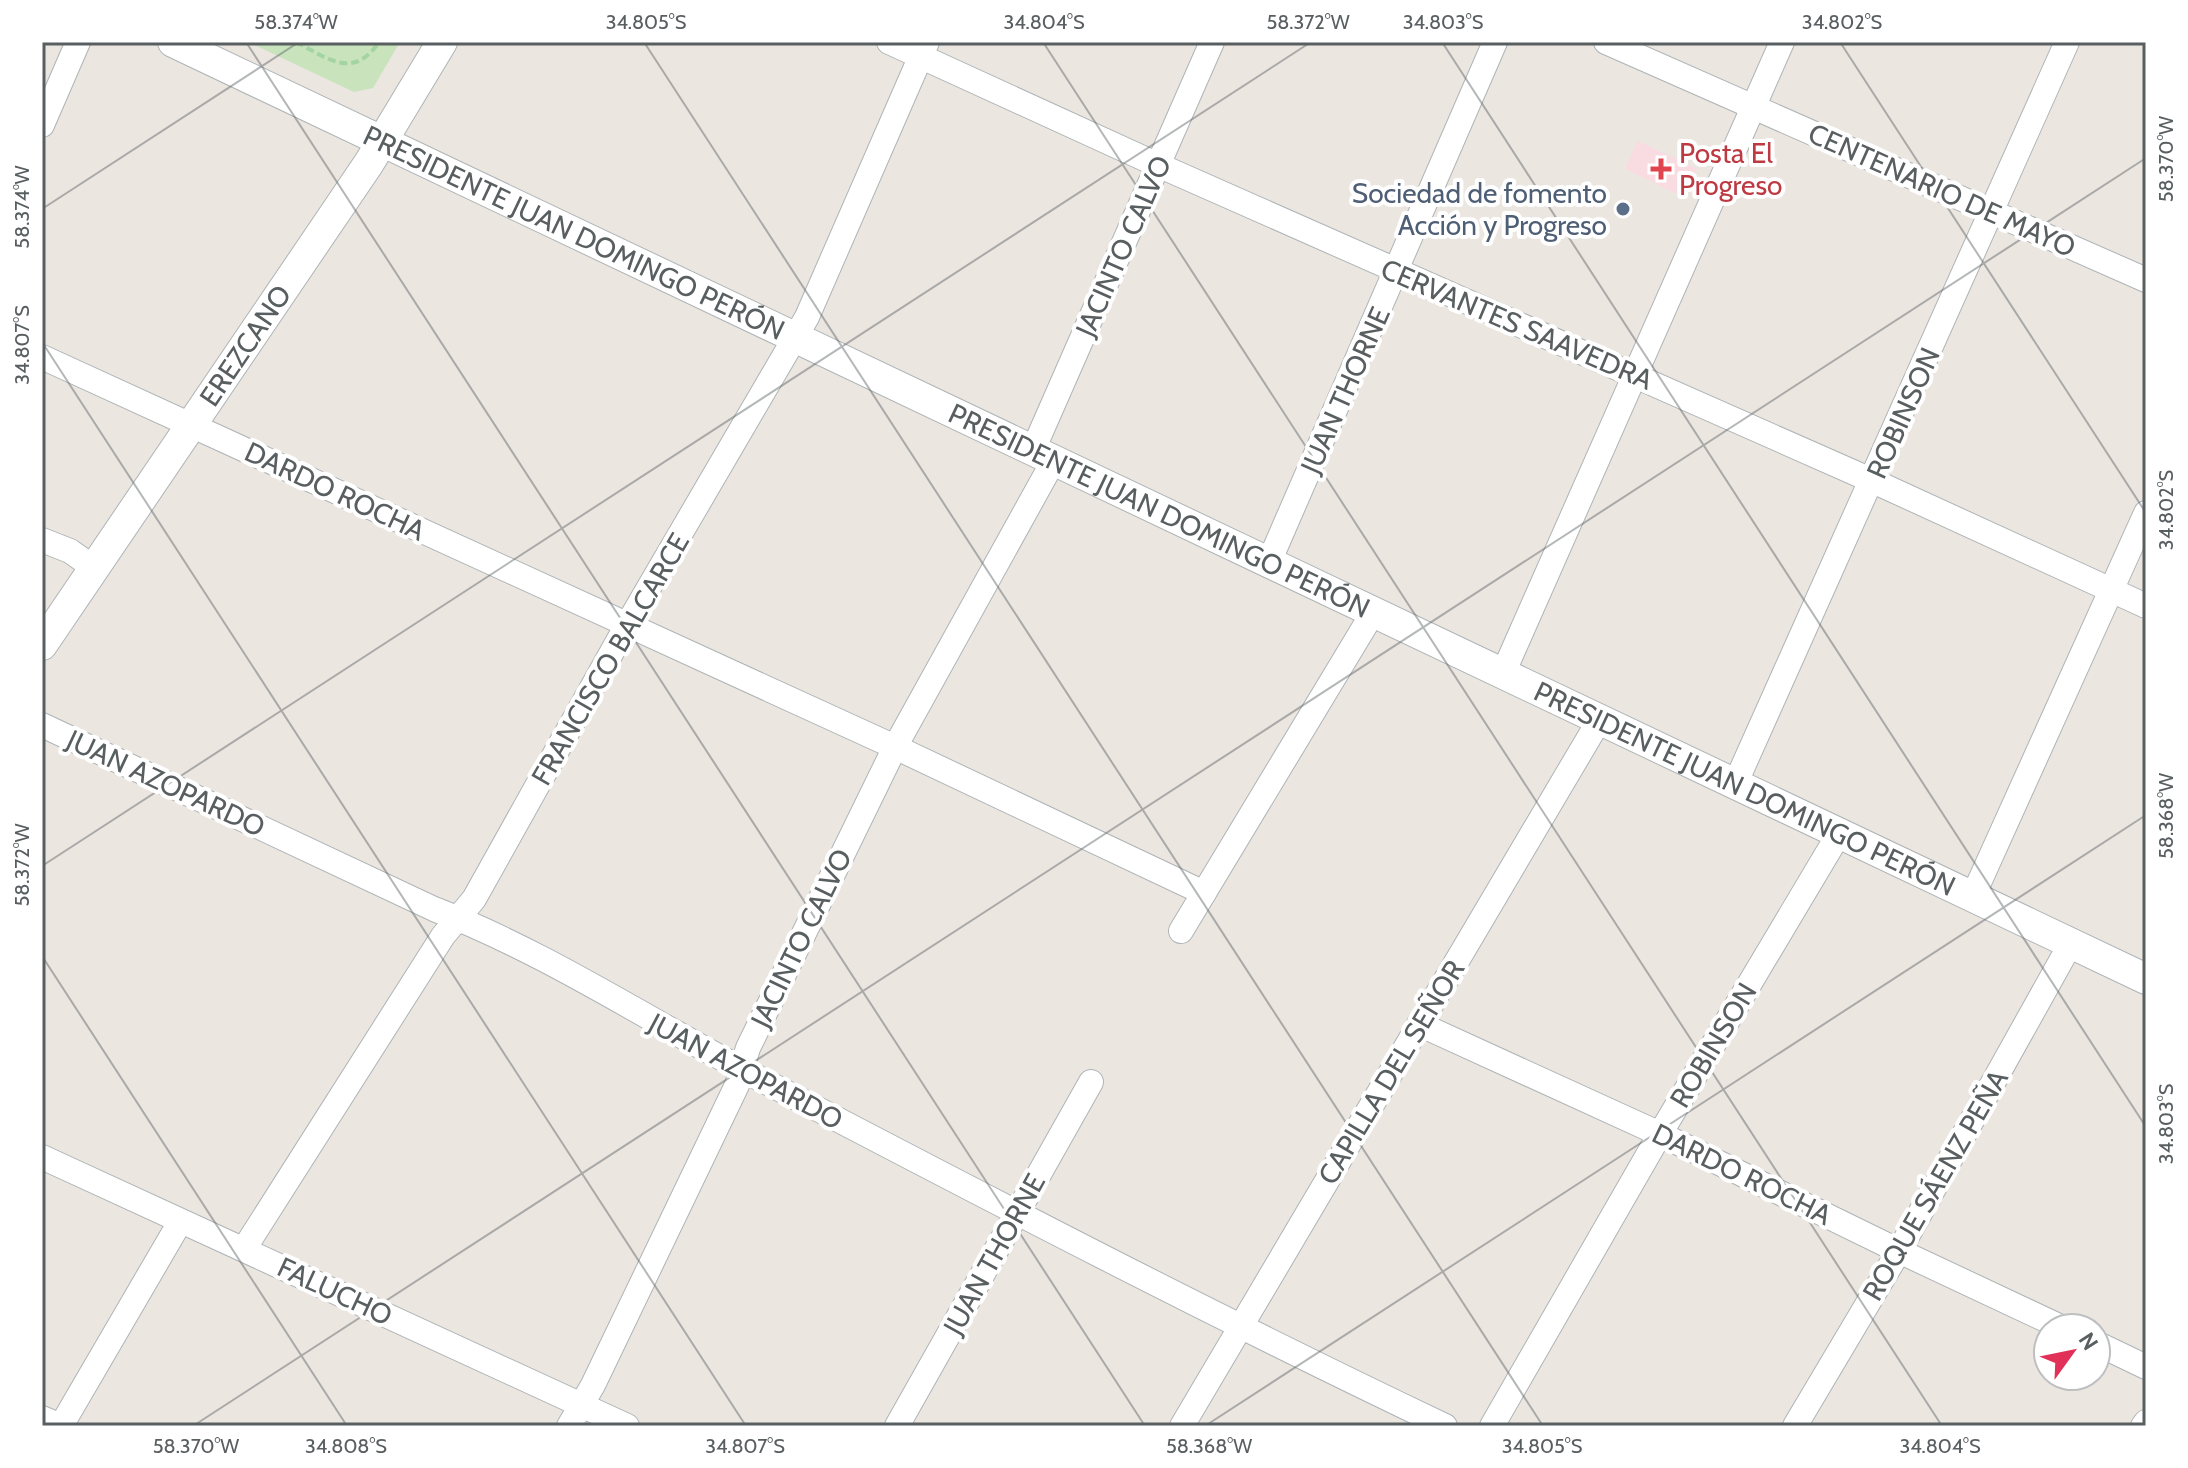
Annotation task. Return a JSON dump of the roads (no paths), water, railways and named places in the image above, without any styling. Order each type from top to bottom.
[{"type":"street","points":[[42,125],[78,42]]},
{"type":"street","name":"PRESIDENTE JUAN DOMINGO PERÓN","points":[[173,42],[384,141],[423,163],[1504,671],[2146,979]]},
{"type":"street","name":"EREZCANO","points":[[42,645],[384,141],[442,42]]},
{"type":"street","name":"CERVANTES SAAVEDRA","points":[[889,42],[924,49],[1158,165],[1636,375],[2146,606]]},
{"type":"street","name":"JACINTO CALVO","points":[[569,1426],[600,1370],[742,1070],[748,1048],[895,747],[1044,455],[1158,165],[1212,42]]},
{"type":"street","name":"JUAN THORNE","points":[[1269,562],[1495,42]]},
{"type":"street","name":"CENTENARIO DE MAYO","points":[[1606,42],[2146,280]]},
{"type":"street","points":[[1504,671],[1782,42]]},
{"type":"street","name":"ROBINSON","points":[[1736,782],[2067,42]]},
{"type":"street","name":"FRANCISCO BALCARCE","points":[[244,1249],[435,949],[474,899],[627,625],[807,317],[924,49]]},
{"type":"street","name":"DARDO ROCHA","points":[[42,357],[895,747],[1204,893]]},
{"type":"street","points":[[1973,896],[2146,513]]},
{"type":"street","points":[[42,540],[70,551],[94,568]]},
{"type":"street","points":[[1181,931],[1374,611]]},
{"type":"street","name":"CAPILLA DEL SEÑOR","points":[[1182,1426],[1600,719]]},
{"type":"street","name":"JUAN AZOPARDO","points":[[42,725],[482,928],[742,1070],[1016,1214],[1240,1328],[1445,1426]]},
{"type":"street","name":"ROBINSON","points":[[1492,1426],[1660,1134],[1840,832]]},
{"type":"street","name":"ROQUE SÁENZ PEÑA","points":[[1795,1426],[1899,1251],[2071,943]]},
{"type":"street","name":"DARDO ROCHA","points":[[1419,1024],[1660,1134],[2032,1313]]},
{"type":"street","name":"JUAN THORNE","points":[[897,1426],[1091,1082]]},
{"type":"street","name":"FALUCHO","points":[[42,1157],[627,1426]]},
{"type":"street","points":[[42,1418],[61,1426],[180,1222]]},
{"type":"street","points":[[2112,1351],[2146,1367]]},
{"type":"place","name":"Posta El Progreso","points":[[1661,169]]},
{"type":"place","name":"Sociedad de fomento Acción y Progreso","points":[[1623,209]]}]
